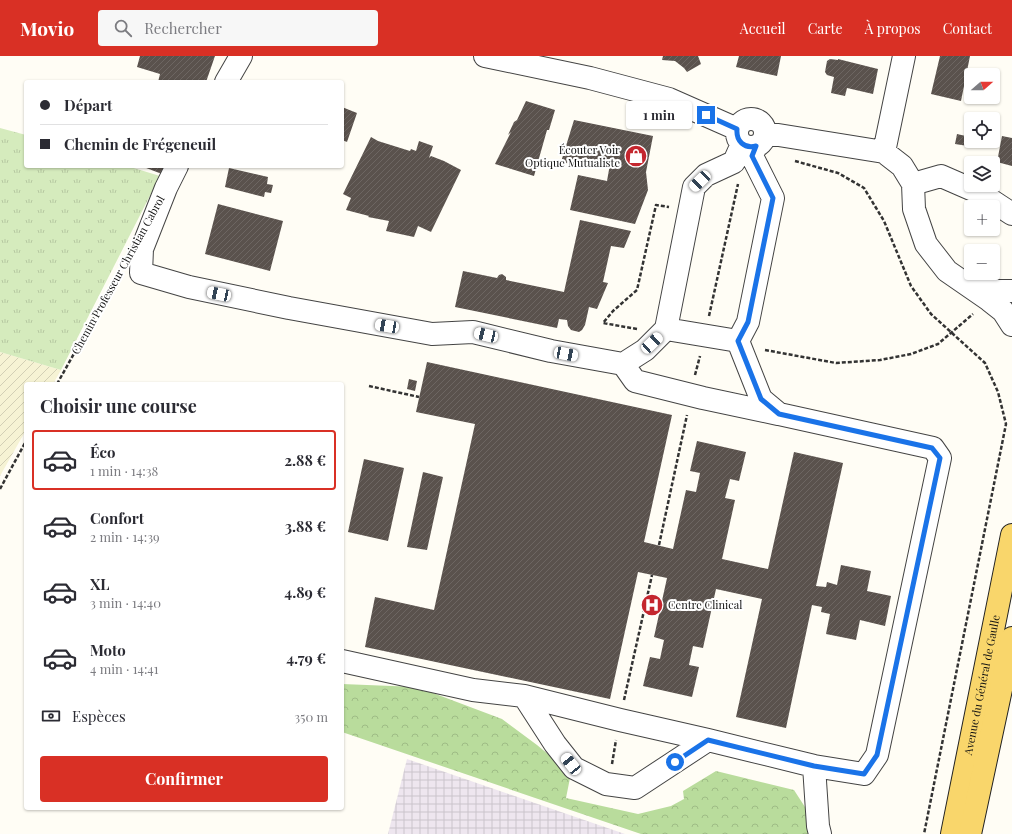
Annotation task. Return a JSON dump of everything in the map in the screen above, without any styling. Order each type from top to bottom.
[{"type":"main road","name":"Avenue du Général de Gaulle","points":[[952,834],[1012,535]]},
{"type":"main road","points":[[970,834],[1012,638]]},
{"type":"street","points":[[227,80],[241,56]]},
{"type":"street","points":[[485,56],[590,78],[669,99],[750,138],[884,152],[902,166],[913,184],[914,209],[926,244],[947,270],[989,300],[1002,311],[1012,325]]},
{"type":"street","points":[[884,152],[904,56]]},
{"type":"street","points":[[344,661],[473,690],[524,696],[814,766],[864,774],[877,755],[940,458],[932,448],[691,395],[635,381],[623,364],[645,350],[666,329],[694,187],[706,175],[734,162],[750,138]]},
{"type":"street","points":[[750,138],[752,156],[773,198],[748,322],[738,341],[761,399],[779,414]]},
{"type":"street","name":"Chemin Professeur Christian Cabrol","points":[[177,168],[166,188],[142,249],[141,273],[189,287],[289,308],[432,334],[473,332],[551,351],[623,364]]},
{"type":"street","points":[[913,184],[941,176],[980,192],[1012,214]]},
{"type":"street","points":[[947,270],[996,291],[1012,290]]},
{"type":"street","points":[[666,329],[738,341]]},
{"type":"street","points":[[524,696],[555,744],[574,768],[606,784],[635,788],[708,740]]},
{"type":"street","points":[[814,766],[818,826],[820,834]]},
{"type":"path","points":[[708,322],[738,182]]},
{"type":"path","points":[[644,330],[603,323],[613,311],[637,290],[656,205],[671,208]]},
{"type":"path","name":"Chemin Professeur Christian Cabrol","points":[[58,382],[124,264]]},
{"type":"path","points":[[763,349],[836,363],[880,360],[911,354],[938,344],[952,332]]},
{"type":"path","points":[[659,545],[701,349]]},
{"type":"path","points":[[369,386],[419,397]]},
{"type":"path","points":[[0,488],[24,445]]},
{"type":"path","points":[[624,703],[652,575]]},
{"type":"path","points":[[611,765],[617,735]]},
{"type":"shaded area","points":[[0,352],[61,370],[54,382],[24,382],[24,434],[0,476]]},
{"type":"shaded area","points":[[407,759],[625,834],[388,834]]},
{"type":"green space","points":[[0,128],[24,134],[24,168],[134,168],[160,176],[61,370],[0,352]]},
{"type":"green space","points":[[344,684],[417,687],[502,719],[571,773],[566,798],[638,814],[671,806],[684,799],[683,791],[716,771],[794,790],[821,834],[641,834],[344,733]]},
{"type":"building","points":[[140,56],[215,56],[207,80],[158,80],[160,74],[137,67]]},
{"type":"building","points":[[663,56],[698,56],[701,64],[687,72],[675,61],[662,60]]},
{"type":"building","points":[[739,56],[781,56],[777,76],[736,67]]},
{"type":"building","points":[[940,56],[970,56],[968,68],[964,68],[964,86],[961,101],[931,94]]},
{"type":"building","points":[[830,59],[838,59],[878,69],[873,94],[847,88],[845,96],[831,93],[834,77],[827,75],[825,72],[827,61]]},
{"type":"building","points":[[526,101],[555,110],[549,130],[547,130],[534,176],[495,164],[511,132],[508,135],[514,122],[517,120]]},
{"type":"building","points":[[344,108],[357,113],[347,142],[344,141]]},
{"type":"building","points":[[574,120],[653,136],[646,172],[648,190],[635,224],[570,210],[578,175],[607,181],[610,164],[582,158],[581,166],[561,162]]},
{"type":"building","points":[[957,134],[964,136],[964,145],[955,144]]},
{"type":"building","points":[[1002,136],[1012,138],[1012,166],[1000,163],[1000,156],[998,156]]},
{"type":"building","points":[[371,137],[378,141],[410,151],[411,149],[416,151],[419,141],[433,146],[429,158],[431,156],[461,170],[431,232],[418,226],[414,237],[386,231],[389,221],[368,217],[369,216],[346,210],[351,198],[343,194]]},
{"type":"building","points":[[146,168],[166,168],[162,174]]},
{"type":"building","points":[[229,168],[268,177],[267,184],[273,185],[271,193],[265,192],[264,197],[225,187]]},
{"type":"building","points":[[218,204],[283,221],[270,271],[205,254]]},
{"type":"building","points":[[580,220],[631,231],[624,248],[611,246],[603,282],[608,283],[597,309],[589,307],[585,325],[582,330],[579,332],[571,330],[568,326],[567,320],[559,319],[557,328],[455,307],[463,271],[497,278],[502,274],[506,277],[506,280],[564,292]]},
{"type":"building","points":[[427,362],[672,415],[644,542],[673,549],[686,490],[696,492],[700,473],[690,471],[697,441],[746,452],[739,481],[730,479],[725,498],[735,500],[722,559],[768,569],[794,452],[843,463],[816,586],[826,587],[827,582],[837,585],[841,565],[871,571],[867,591],[891,596],[885,626],[860,620],[856,640],[826,634],[830,614],[821,612],[822,607],[812,605],[786,728],[736,717],[762,599],[716,589],[703,648],[693,646],[689,665],[699,667],[692,697],[643,686],[650,657],[660,659],[664,640],[654,637],[667,578],[638,572],[610,699],[365,647],[375,597],[434,610],[475,424],[416,412]]},
{"type":"building","points":[[409,379],[417,381],[415,391],[407,389]]},
{"type":"building","points":[[364,459],[404,468],[388,541],[348,532]]},
{"type":"building","points":[[423,472],[443,477],[427,550],[407,547]]},
{"type":"place","name":"Écouter Voir Optique Mutualiste","points":[[636,156]]},
{"type":"place","name":"Centre Clinical","points":[[652,605]]},
{"type":"route","points":[[675,762],[708,740],[814,766],[864,774],[877,755],[940,458],[932,448],[779,414],[761,399],[738,341],[748,322],[773,198],[752,156],[756,146],[751,147],[742,144],[737,135],[737,129],[706,115]]}]
